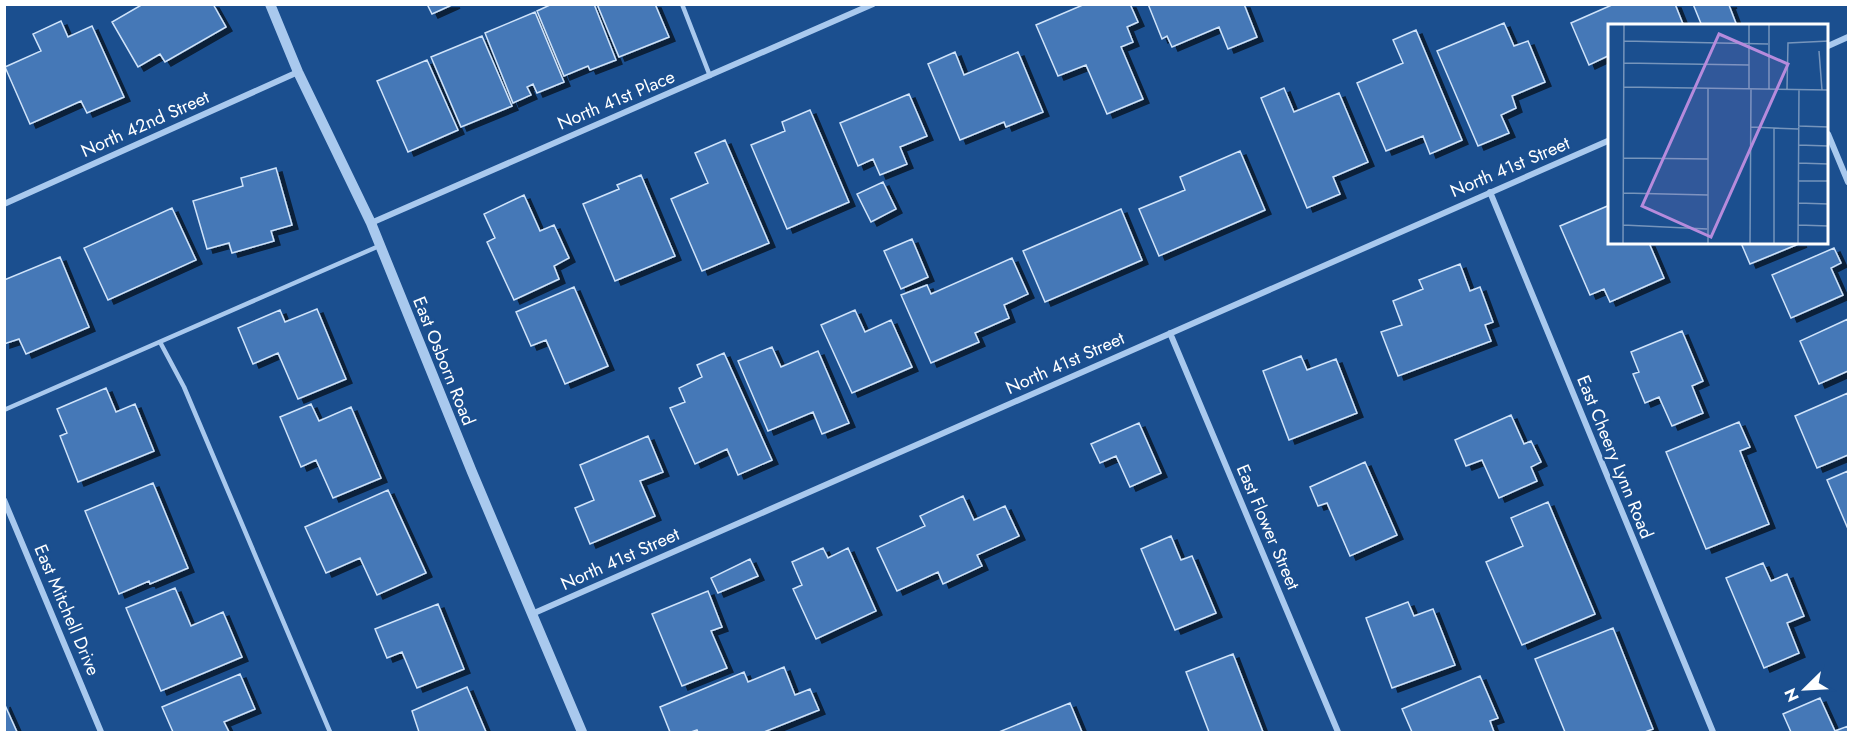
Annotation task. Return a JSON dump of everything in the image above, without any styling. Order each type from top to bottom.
[{"type":"street","name":"East Osborn Road","points":[[270,4],[298,72],[371,223],[472,472],[582,732]]},
{"type":"street","name":"North 41st Place","points":[[371,223],[873,4]]},
{"type":"street","points":[[1829,45],[1848,37]]},
{"type":"street","name":"North 42nd Street","points":[[4,204],[298,72]]},
{"type":"street","points":[[1829,139],[1848,182]]},
{"type":"street","name":"North 41st Street","points":[[532,614],[1608,141]]},
{"type":"street","name":"East Cheery Lynn Road","points":[[1490,192],[1713,732]]},
{"type":"street","name":"East Flower Street","points":[[1170,333],[1338,732]]},
{"type":"street","name":"East Mitchell Drive","points":[[4,500],[101,732]]},
{"type":"lane","points":[[682,4],[710,76]]},
{"type":"lane","points":[[4,410],[380,246]]},
{"type":"lane","points":[[160,342],[184,387],[330,732]]},
{"type":"building","points":[[143,4],[213,4],[226,27],[165,62],[160,54],[138,67],[112,22]]},
{"type":"building","points":[[427,4],[454,4],[432,14]]},
{"type":"building","points":[[552,4],[594,4],[616,60],[590,70],[588,66],[564,76],[537,11]]},
{"type":"building","points":[[597,4],[655,4],[669,37],[619,57]]},
{"type":"building","points":[[1085,4],[1130,4],[1138,22],[1127,27],[1133,42],[1121,47],[1143,99],[1107,114],[1086,65],[1058,76],[1036,25]]},
{"type":"building","points":[[1148,4],[1244,4],[1257,37],[1228,49],[1219,27],[1172,47],[1167,36],[1162,39]]},
{"type":"building","points":[[1614,4],[1675,4],[1683,24],[1608,24],[1608,56],[1589,65],[1571,23]]},
{"type":"building","points":[[1693,4],[1731,4],[1729,5],[1736,24],[1701,24]]},
{"type":"building","points":[[535,12],[564,82],[537,93],[533,84],[527,87],[531,95],[513,103],[485,33]]},
{"type":"building","points":[[61,21],[68,37],[92,26],[124,97],[87,113],[81,101],[30,124],[5,67],[41,51],[33,34]]},
{"type":"building","points":[[1504,23],[1514,46],[1528,41],[1545,82],[1512,96],[1516,108],[1501,115],[1509,133],[1478,146],[1437,51]]},
{"type":"building","points":[[1416,30],[1462,140],[1430,154],[1423,136],[1386,151],[1357,83],[1403,63],[1393,40]]},
{"type":"building","points":[[482,36],[512,106],[461,127],[431,57]]},
{"type":"building","points":[[955,52],[964,75],[1018,52],[1043,112],[1006,127],[1004,122],[960,140],[928,64]]},
{"type":"building","points":[[427,60],[458,130],[408,152],[377,81]]},
{"type":"building","points":[[1284,88],[1294,112],[1339,93],[1368,162],[1333,177],[1340,194],[1307,208],[1261,98]]},
{"type":"building","points":[[909,94],[927,136],[900,147],[907,164],[880,175],[873,159],[858,166],[840,123]]},
{"type":"building","points":[[810,110],[849,202],[787,229],[751,145],[785,131],[782,122]]},
{"type":"building","points":[[725,140],[769,243],[702,271],[671,199],[708,183],[695,153]]},
{"type":"building","points":[[1240,151],[1265,210],[1159,256],[1139,209],[1185,190],[1180,177]]},
{"type":"building","points":[[276,168],[292,225],[271,231],[274,241],[232,253],[229,243],[207,249],[193,201],[243,186],[241,178]]},
{"type":"building","points":[[641,175],[675,256],[615,281],[583,204],[619,189],[617,185]]},
{"type":"building","points":[[883,182],[896,209],[871,222],[857,194]]},
{"type":"building","points":[[524,195],[540,231],[554,225],[569,258],[554,266],[559,279],[514,300],[487,242],[495,238],[484,214]]},
{"type":"building","points":[[1608,206],[1608,244],[1649,244],[1664,278],[1610,302],[1604,289],[1590,295],[1560,226]]},
{"type":"building","points":[[172,208],[196,260],[108,300],[84,248]]},
{"type":"building","points":[[1121,209],[1142,260],[1045,302],[1023,251]]},
{"type":"building","points":[[912,239],[928,277],[901,289],[884,251]]},
{"type":"building","points":[[1741,244],[1799,244],[1750,264]]},
{"type":"building","points":[[1834,248],[1841,263],[1831,268],[1843,295],[1791,318],[1772,275]]},
{"type":"building","points":[[60,257],[89,327],[26,354],[19,339],[4,344],[4,280]]},
{"type":"building","points":[[1012,258],[1028,294],[1004,305],[1009,318],[975,333],[979,342],[931,363],[901,295],[927,285],[931,294]]},
{"type":"building","points":[[1460,264],[1470,291],[1480,287],[1493,322],[1485,325],[1491,341],[1398,376],[1381,332],[1402,325],[1393,301],[1423,289],[1419,280]]},
{"type":"building","points":[[574,287],[608,366],[565,384],[546,340],[531,346],[516,312]]},
{"type":"building","points":[[317,309],[346,379],[298,399],[278,353],[253,364],[238,328],[280,310],[285,322]]},
{"type":"building","points":[[855,310],[865,332],[891,320],[912,367],[852,393],[821,325]]},
{"type":"building","points":[[1848,319],[1848,371],[1819,384],[1800,341]]},
{"type":"building","points":[[1682,331],[1703,381],[1692,386],[1703,413],[1672,426],[1659,397],[1645,403],[1633,374],[1639,372],[1631,352]]},
{"type":"building","points":[[772,347],[781,367],[818,351],[849,423],[822,434],[813,412],[768,431],[738,361]]},
{"type":"building","points":[[724,353],[772,460],[738,475],[727,449],[695,464],[670,408],[685,402],[679,388],[702,377],[697,365]]},
{"type":"building","points":[[1301,356],[1307,370],[1336,359],[1357,413],[1289,440],[1263,371]]},
{"type":"building","points":[[106,388],[116,412],[135,404],[154,451],[78,482],[60,436],[67,433],[57,409]]},
{"type":"building","points":[[1848,393],[1848,455],[1817,468],[1795,416]]},
{"type":"building","points":[[311,404],[319,421],[351,407],[381,478],[333,498],[316,460],[301,467],[280,417]]},
{"type":"building","points":[[1511,415],[1524,444],[1531,441],[1541,462],[1531,467],[1537,481],[1499,498],[1482,460],[1466,466],[1455,440]]},
{"type":"building","points":[[1739,422],[1750,447],[1740,451],[1769,524],[1706,549],[1666,452]]},
{"type":"building","points":[[1139,423],[1161,473],[1130,487],[1116,456],[1100,463],[1091,444]]},
{"type":"building","points":[[648,436],[663,472],[640,481],[655,516],[590,544],[575,508],[594,500],[580,465]]},
{"type":"building","points":[[1365,462],[1397,535],[1350,556],[1327,503],[1318,506],[1310,487]]},
{"type":"building","points":[[1848,471],[1848,529],[1827,480]]},
{"type":"building","points":[[153,483],[188,568],[119,594],[85,511]]},
{"type":"building","points":[[388,490],[426,573],[377,595],[360,558],[326,573],[305,527]]},
{"type":"building","points":[[963,496],[974,520],[1005,506],[1019,536],[977,555],[982,566],[943,584],[938,572],[897,591],[877,548],[925,526],[920,516]]},
{"type":"building","points":[[1548,502],[1595,614],[1522,645],[1486,562],[1523,546],[1511,518]]},
{"type":"building","points":[[1171,536],[1181,560],[1192,556],[1216,613],[1175,630],[1141,549]]},
{"type":"building","points":[[823,548],[828,558],[848,548],[876,611],[816,639],[793,589],[802,585],[792,562]]},
{"type":"building","points":[[750,559],[758,576],[718,593],[711,578]]},
{"type":"building","points":[[1763,563],[1771,581],[1787,574],[1804,616],[1787,623],[1799,653],[1764,668],[1726,578]]},
{"type":"building","points":[[175,588],[191,626],[223,612],[242,657],[161,691],[126,608]]},
{"type":"building","points":[[708,591],[722,627],[711,631],[727,668],[682,686],[652,614]]},
{"type":"building","points":[[1408,602],[1414,616],[1433,609],[1455,665],[1392,688],[1366,618]]},
{"type":"building","points":[[438,604],[464,669],[417,688],[402,652],[387,658],[375,629]]},
{"type":"building","points":[[1613,628],[1653,729],[1645,732],[1565,732],[1535,659]]},
{"type":"building","points":[[1233,654],[1263,732],[1209,732],[1186,672]]},
{"type":"building","points":[[784,667],[795,695],[810,689],[819,710],[764,732],[698,732],[697,730],[670,732],[660,707],[744,672],[748,682]]},
{"type":"building","points":[[240,674],[255,709],[224,722],[229,732],[173,732],[162,707]]},
{"type":"building","points":[[1480,676],[1498,718],[1490,721],[1494,732],[1412,732],[1402,709]]},
{"type":"building","points":[[467,687],[486,732],[419,732],[412,711]]},
{"type":"building","points":[[1820,698],[1835,731],[1848,726],[1848,732],[1791,732],[1783,714]]},
{"type":"building","points":[[4,703],[17,732],[4,732]]},
{"type":"building","points":[[1070,703],[1082,732],[999,732]]}]
